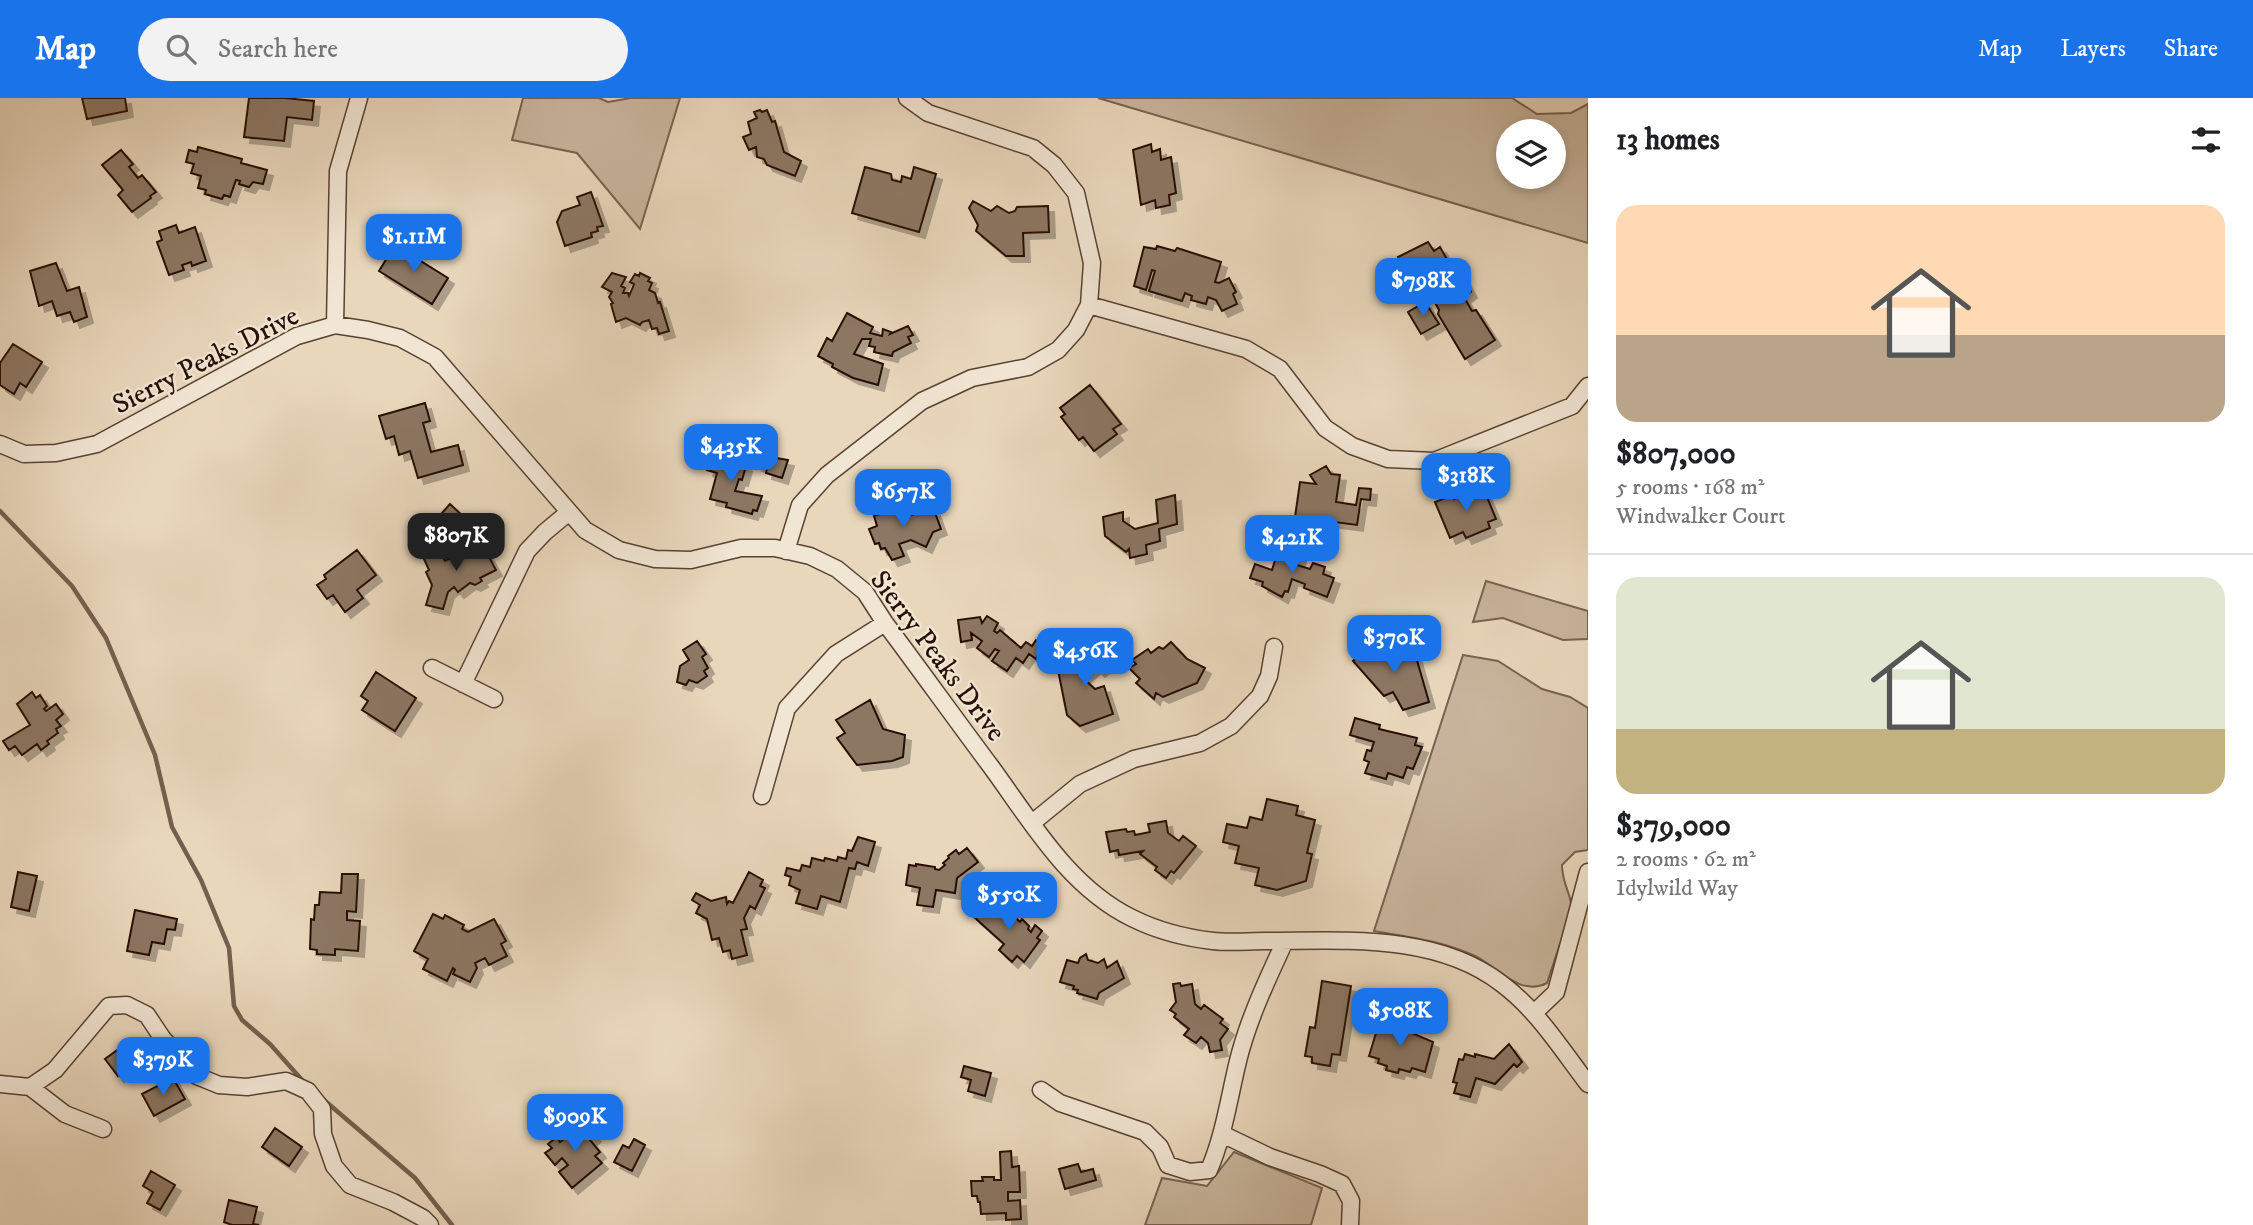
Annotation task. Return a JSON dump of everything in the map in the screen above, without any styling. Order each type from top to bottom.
[{"type":"street","points":[[335,325],[338,171],[359,98]]},
{"type":"street","points":[[786,551],[800,505],[827,475],[922,401],[972,378],[1028,367],[1058,350],[1076,330],[1089,305],[1092,263],[1076,194],[1054,165],[1033,148],[928,113],[907,98]]},
{"type":"street","points":[[1089,305],[1246,349],[1280,369],[1325,428],[1352,446],[1388,459],[1434,461],[1572,406],[1588,386]]},
{"type":"street","name":"Sierry Peaks Drive","points":[[0,444],[24,454],[57,453],[97,444],[297,336],[335,325],[400,338],[435,357],[584,530],[619,550],[655,559],[691,560],[741,548],[786,551],[810,556],[837,569],[865,592],[1032,823],[1069,871],[1097,897],[1133,918],[1168,931],[1214,941],[1385,942],[1461,961],[1501,983],[1534,1013],[1588,1084]]},
{"type":"street","points":[[463,684],[527,551],[569,512]]},
{"type":"street","points":[[762,796],[787,708],[836,654],[885,623]]},
{"type":"street","points":[[1032,823],[1080,784],[1134,759],[1200,743],[1231,726],[1260,696],[1269,676],[1274,647]]},
{"type":"street","points":[[432,668],[494,699]]},
{"type":"street","points":[[1534,1013],[1556,992],[1588,872]]},
{"type":"street","points":[[1041,1090],[1060,1104],[1145,1132],[1160,1147],[1168,1165],[1190,1172],[1209,1170],[1222,1134],[1238,1059],[1259,999],[1285,941]]},
{"type":"street","points":[[30,1087],[55,1070],[109,1006],[127,1005],[147,1015],[163,1040],[197,1076],[219,1085],[286,1082],[308,1091],[322,1109],[323,1134],[334,1166],[351,1185],[393,1202],[423,1218],[430,1225]]},
{"type":"street","points":[[0,1084],[30,1087],[65,1114],[103,1129]]},
{"type":"street","points":[[1222,1134],[1270,1157],[1342,1184],[1351,1201],[1350,1225]]},
{"type":"shaded area","points":[[523,98],[599,98],[608,102],[631,98],[680,98],[640,229],[577,153],[512,140]]},
{"type":"shaded area","points":[[1098,98],[1512,98],[1537,114],[1571,113],[1588,104],[1588,243]]},
{"type":"shaded area","points":[[1486,581],[1588,611],[1588,639],[1563,640],[1503,618],[1473,622]]},
{"type":"shaded area","points":[[1463,655],[1498,661],[1542,689],[1570,697],[1588,708],[1588,850],[1575,852],[1562,865],[1572,908],[1547,983],[1537,986],[1519,984],[1475,956],[1451,947],[1374,931]]},
{"type":"shaded area","points":[[1234,1152],[1322,1188],[1311,1225],[1145,1225],[1162,1178],[1207,1186]]},
{"type":"building","points":[[82,98],[125,98],[127,111],[87,119]]},
{"type":"building","points":[[249,98],[314,101],[312,120],[287,117],[284,141],[244,137]]},
{"type":"building","points":[[767,110],[772,122],[775,121],[784,152],[801,161],[795,176],[767,165],[764,159],[757,157],[756,147],[749,150],[743,137],[751,134],[748,122],[757,118],[754,112]]},
{"type":"building","points":[[1151,144],[1152,152],[1160,149],[1161,160],[1171,157],[1176,193],[1169,195],[1170,205],[1156,208],[1155,200],[1141,205],[1133,150]]},
{"type":"building","points":[[198,147],[242,159],[241,163],[267,170],[263,184],[253,182],[249,187],[236,180],[230,197],[224,195],[222,199],[205,194],[206,190],[198,188],[201,176],[191,173],[194,164],[186,162],[189,150],[197,152]]},
{"type":"building","points":[[121,150],[133,164],[129,167],[138,178],[142,175],[156,192],[132,212],[118,195],[123,190],[102,165]]},
{"type":"building","points":[[865,167],[891,174],[892,180],[901,182],[902,176],[911,179],[914,167],[936,174],[919,232],[852,213]]},
{"type":"building","points":[[591,192],[603,226],[597,227],[598,231],[591,233],[592,237],[565,246],[557,222],[562,211],[580,205],[577,197]]},
{"type":"building","points":[[973,201],[991,211],[997,206],[1009,213],[1017,207],[1048,206],[1049,232],[1023,233],[1024,256],[1006,256],[976,231],[978,225],[969,208]]},
{"type":"building","points":[[176,225],[179,233],[195,227],[206,261],[192,266],[191,262],[182,265],[184,270],[169,275],[157,242],[162,240],[159,231]]},
{"type":"building","points":[[1428,242],[1434,251],[1440,247],[1453,270],[1458,268],[1471,292],[1464,297],[1472,311],[1476,310],[1495,340],[1465,359],[1438,314],[1439,310],[1426,286],[1422,288],[1413,271],[1406,274],[1398,257]]},
{"type":"building","points":[[395,245],[448,278],[432,304],[379,271]]},
{"type":"building","points":[[1157,246],[1175,251],[1177,248],[1221,262],[1215,282],[1229,278],[1236,292],[1233,294],[1237,304],[1222,311],[1216,300],[1208,297],[1206,304],[1191,300],[1192,296],[1185,293],[1182,301],[1149,291],[1155,271],[1152,270],[1146,290],[1134,286],[1144,247],[1156,249]]},
{"type":"building","points":[[56,263],[67,291],[79,287],[87,317],[74,322],[70,312],[57,316],[52,301],[39,306],[30,271]]},
{"type":"building","points":[[612,273],[626,277],[621,286],[625,288],[623,293],[628,293],[629,296],[634,284],[630,282],[635,274],[639,276],[640,273],[650,278],[648,281],[652,283],[649,290],[655,293],[658,303],[660,302],[669,331],[659,334],[657,328],[652,329],[649,320],[640,325],[626,318],[616,322],[611,304],[613,303],[609,297],[612,292],[602,287]]},
{"type":"building","points":[[1425,302],[1439,324],[1421,334],[1408,312]]},
{"type":"building","points":[[847,313],[873,327],[870,333],[882,336],[883,329],[891,332],[890,334],[908,326],[913,335],[908,337],[911,343],[893,352],[892,356],[874,352],[875,347],[869,346],[871,339],[862,339],[854,354],[883,364],[878,385],[853,378],[818,356],[827,338],[832,341]]},
{"type":"building","points":[[13,344],[42,362],[26,387],[20,383],[14,394],[0,385],[0,363]]},
{"type":"building","points":[[1090,385],[1121,424],[1113,429],[1117,434],[1094,451],[1083,437],[1079,440],[1061,417],[1065,414],[1060,408]]},
{"type":"building","points":[[425,403],[430,421],[423,423],[431,452],[458,445],[463,465],[418,478],[410,451],[399,455],[394,436],[386,439],[379,416]]},
{"type":"building","points":[[715,449],[721,451],[719,456],[741,460],[739,464],[746,466],[735,491],[762,496],[757,511],[753,510],[752,514],[726,507],[727,503],[710,499],[717,473],[707,470]]},
{"type":"building","points":[[759,455],[788,460],[782,478],[766,473],[767,468],[756,465]]},
{"type":"building","points":[[1326,466],[1331,474],[1340,475],[1336,502],[1356,505],[1359,488],[1371,489],[1370,500],[1361,499],[1357,525],[1295,517],[1300,482],[1316,484],[1310,475]]},
{"type":"building","points":[[1474,486],[1476,490],[1483,487],[1496,519],[1488,522],[1490,528],[1466,538],[1463,532],[1450,538],[1435,502],[1453,495],[1454,499]]},
{"type":"building","points":[[1175,495],[1177,524],[1159,529],[1160,541],[1146,545],[1147,554],[1130,558],[1129,549],[1126,552],[1105,536],[1103,517],[1123,512],[1123,521],[1135,529],[1158,523],[1156,500]]},
{"type":"building","points":[[450,504],[466,519],[449,537],[434,522]]},
{"type":"building","points":[[890,504],[892,510],[903,506],[905,512],[912,515],[924,510],[925,513],[934,510],[941,529],[933,532],[926,547],[911,540],[899,544],[904,556],[892,560],[885,548],[881,549],[879,543],[875,544],[869,529],[877,526],[874,516],[883,513],[881,508]]},
{"type":"building","points":[[483,546],[496,570],[480,578],[482,581],[475,585],[470,583],[458,592],[454,587],[448,592],[443,609],[426,605],[432,585],[424,559],[440,552],[445,561],[472,547],[474,551]]},
{"type":"building","points":[[1275,547],[1300,556],[1297,565],[1310,569],[1313,563],[1325,567],[1323,574],[1334,578],[1327,597],[1304,588],[1305,584],[1292,579],[1288,592],[1285,591],[1282,597],[1262,586],[1263,582],[1250,578],[1255,564],[1272,570],[1276,557],[1272,555]]},
{"type":"building","points":[[357,550],[376,575],[357,590],[363,598],[345,612],[333,595],[327,599],[317,585],[326,579],[324,575]]},
{"type":"building","points":[[987,616],[998,623],[994,631],[997,633],[1000,630],[1021,648],[1026,642],[1032,646],[1036,640],[1044,645],[1036,659],[1029,654],[1023,663],[1016,658],[1007,671],[992,661],[999,651],[995,649],[989,657],[977,648],[982,641],[971,633],[972,640],[961,642],[958,620],[980,617],[982,623]]},
{"type":"building","points":[[697,641],[706,654],[702,657],[708,668],[704,671],[707,676],[697,683],[689,680],[686,685],[677,682],[680,666],[689,660],[683,650]]},
{"type":"building","points":[[1171,642],[1187,659],[1205,668],[1197,683],[1163,697],[1156,693],[1154,699],[1136,683],[1140,679],[1129,668],[1136,664],[1132,660],[1148,649],[1151,653],[1159,647],[1163,649]]},
{"type":"building","points":[[1097,643],[1110,662],[1099,671],[1095,667],[1083,678],[1095,689],[1104,686],[1113,714],[1080,726],[1067,715],[1058,670],[1067,669],[1067,664]]},
{"type":"building","points":[[1368,643],[1398,654],[1414,650],[1429,702],[1403,710],[1393,692],[1384,696],[1353,661]]},
{"type":"building","points":[[376,672],[416,698],[395,731],[362,710],[368,701],[361,696]]},
{"type":"building","points":[[32,692],[36,698],[40,695],[47,706],[44,709],[46,711],[56,704],[63,714],[56,720],[61,726],[56,729],[58,733],[47,741],[49,744],[41,750],[37,744],[22,755],[15,746],[9,750],[3,741],[30,725],[17,704]]},
{"type":"building","points":[[870,700],[883,729],[905,735],[903,757],[857,765],[837,738],[845,733],[836,720]]},
{"type":"building","points":[[1355,718],[1380,725],[1379,729],[1417,738],[1415,745],[1422,747],[1413,769],[1407,767],[1403,778],[1388,773],[1386,779],[1365,773],[1369,762],[1364,760],[1367,750],[1371,751],[1374,742],[1350,735]]},
{"type":"building","points":[[1267,799],[1298,806],[1296,815],[1315,820],[1307,853],[1312,854],[1306,881],[1277,890],[1255,885],[1259,868],[1235,863],[1239,846],[1223,842],[1227,824],[1247,828],[1250,817],[1262,820]]},
{"type":"building","points":[[1166,821],[1168,833],[1179,841],[1183,836],[1196,846],[1174,873],[1171,871],[1166,878],[1140,854],[1143,851],[1119,855],[1118,850],[1110,852],[1106,832],[1126,829],[1127,832],[1134,831],[1135,835],[1150,832],[1148,824]]},
{"type":"building","points":[[858,837],[875,842],[868,866],[857,862],[855,869],[849,868],[840,902],[821,896],[817,909],[796,903],[800,890],[789,885],[791,877],[785,875],[787,868],[800,871],[802,865],[810,867],[812,858],[824,861],[825,858],[837,861],[838,857],[846,859],[848,850],[852,851]]},
{"type":"building","points":[[967,848],[978,862],[957,878],[955,893],[936,890],[933,907],[917,905],[920,888],[906,885],[909,865],[935,867],[939,870],[945,865],[943,863],[948,856],[956,850],[959,854]]},
{"type":"building","points":[[18,872],[37,876],[29,911],[11,907]]},
{"type":"building","points":[[749,872],[763,880],[760,886],[765,888],[755,909],[750,906],[744,918],[747,929],[741,930],[747,955],[732,959],[730,950],[723,952],[719,938],[712,940],[707,919],[696,913],[700,905],[692,900],[696,893],[711,901],[726,897],[727,904],[729,901],[733,903]]},
{"type":"building","points":[[342,874],[358,874],[356,912],[347,911],[347,920],[360,921],[358,951],[335,949],[335,955],[317,954],[317,950],[310,949],[311,919],[314,920],[315,905],[319,905],[320,892],[341,893]]},
{"type":"building","points":[[984,902],[992,908],[995,904],[1012,919],[1014,916],[1020,922],[1022,919],[1031,932],[1035,925],[1042,931],[1037,938],[1040,940],[1024,962],[1017,956],[1012,962],[999,950],[1004,944],[974,917]]},
{"type":"building","points":[[135,910],[177,919],[175,930],[167,929],[164,944],[152,942],[149,955],[127,951]]},
{"type":"building","points":[[433,914],[443,919],[445,915],[464,925],[462,929],[468,932],[494,919],[506,941],[501,944],[507,956],[489,965],[485,958],[475,963],[477,968],[470,982],[453,974],[453,968],[447,981],[423,969],[428,959],[414,951]]},
{"type":"building","points":[[1086,954],[1088,960],[1098,963],[1104,959],[1107,968],[1117,961],[1124,978],[1099,993],[1097,999],[1077,993],[1078,990],[1073,989],[1074,986],[1060,982],[1067,960],[1078,963]]},
{"type":"building","points":[[1322,981],[1351,986],[1340,1055],[1332,1054],[1330,1066],[1312,1063],[1312,1057],[1305,1056],[1310,1027],[1315,1028]]},
{"type":"building","points":[[1180,983],[1181,986],[1192,984],[1195,1004],[1201,1009],[1204,1005],[1223,1019],[1220,1023],[1228,1029],[1220,1040],[1222,1050],[1210,1052],[1208,1043],[1201,1037],[1196,1043],[1184,1035],[1189,1029],[1174,1017],[1176,1014],[1170,1010],[1176,1002],[1173,984]]},
{"type":"building","points":[[1380,1020],[1408,1027],[1407,1031],[1433,1042],[1425,1072],[1412,1068],[1410,1072],[1399,1069],[1398,1073],[1386,1070],[1387,1066],[1378,1063],[1379,1059],[1369,1056]]},
{"type":"building","points":[[127,1043],[140,1060],[118,1076],[105,1059]]},
{"type":"building","points":[[1509,1044],[1522,1062],[1517,1067],[1514,1064],[1495,1084],[1476,1078],[1470,1097],[1454,1093],[1457,1083],[1453,1082],[1459,1059],[1463,1060],[1465,1054],[1475,1057],[1475,1054],[1494,1059]]},
{"type":"building","points":[[964,1066],[991,1073],[985,1096],[968,1091],[971,1080],[961,1077]]},
{"type":"building","points":[[173,1078],[185,1099],[154,1116],[142,1094]]},
{"type":"building","points":[[574,1125],[579,1130],[585,1125],[595,1136],[590,1140],[600,1152],[595,1156],[602,1163],[572,1188],[559,1172],[568,1165],[562,1158],[555,1165],[545,1153],[552,1148],[548,1144],[557,1137],[560,1142],[564,1139],[561,1135]]},
{"type":"building","points":[[275,1128],[302,1147],[289,1166],[262,1147]]},
{"type":"building","points":[[634,1139],[645,1145],[632,1171],[614,1162],[623,1145],[629,1148]]},
{"type":"building","points":[[1011,1151],[1012,1167],[1019,1166],[1020,1192],[1008,1192],[1008,1201],[1020,1200],[1021,1219],[1006,1220],[1006,1213],[981,1214],[977,1196],[972,1196],[971,1181],[983,1181],[982,1177],[1001,1180],[1000,1152]]},
{"type":"building","points":[[1078,1164],[1081,1172],[1093,1169],[1096,1180],[1065,1189],[1059,1169]]},
{"type":"building","points":[[151,1171],[175,1185],[160,1210],[147,1203],[153,1192],[143,1186]]},
{"type":"building","points":[[229,1200],[257,1207],[253,1224],[259,1225],[232,1225],[224,1222]]},
{"type":"waterway","points":[[0,511],[72,586],[106,638],[155,755],[172,827],[201,880],[229,948],[234,1006],[242,1020],[270,1044],[302,1080]]},
{"type":"waterway","points":[[324,1100],[415,1178],[452,1225]]}]
